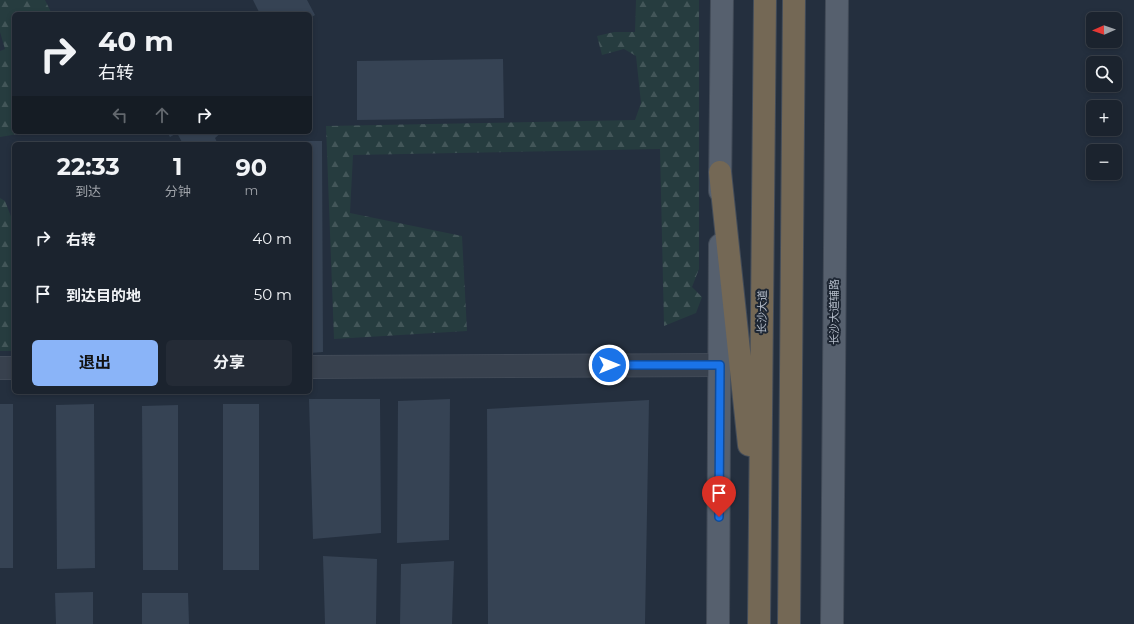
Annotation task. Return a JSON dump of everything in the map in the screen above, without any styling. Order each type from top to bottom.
[{"type":"highway","name":"长沙大道","points":[[759,624],[765,0]]},
{"type":"highway","points":[[789,624],[794,0]]},
{"type":"highway","points":[[720,172],[759,551]]},
{"type":"highway","points":[[790,552],[803,624]]},
{"type":"main road","points":[[718,624],[722,0]]},
{"type":"main road","name":"长沙大道辅路","points":[[832,624],[837,0]]},
{"type":"street","points":[[312,367],[720,365]]},
{"type":"street","points":[[0,368],[12,368]]},
{"type":"green space","points":[[0,0],[45,0],[51,12],[12,12],[12,134],[18,134],[0,137],[0,51],[5,49],[0,32]]},
{"type":"green space","points":[[636,0],[699,0],[699,269],[692,287],[702,297],[696,313],[664,326],[660,149],[353,155],[350,213],[462,236],[467,331],[334,339],[326,126],[635,120],[641,103],[636,56],[624,49],[602,55],[597,36],[614,32],[635,32]]},
{"type":"green space","points":[[0,198],[5,201],[12,219],[12,351],[0,351]]},
{"type":"building","points":[[253,0],[307,0],[315,15],[312,17],[312,12],[259,12]]},
{"type":"building","points":[[503,59],[504,118],[357,120],[357,61]]},
{"type":"building","points":[[168,134],[175,134],[170,137]]},
{"type":"building","points":[[178,134],[220,134],[215,138],[217,142],[182,142]]},
{"type":"building","points":[[322,141],[323,352],[312,353],[312,142],[294,142]]},
{"type":"building","points":[[309,399],[380,399],[381,533],[313,539]]},
{"type":"building","points":[[450,399],[449,540],[397,543],[398,401]]},
{"type":"building","points":[[649,400],[645,624],[488,624],[487,409]]},
{"type":"building","points":[[0,404],[13,404],[13,568],[0,568]]},
{"type":"building","points":[[94,404],[95,568],[57,569],[56,405]]},
{"type":"building","points":[[223,404],[259,404],[259,570],[223,570]]},
{"type":"building","points":[[178,405],[178,570],[143,570],[142,406]]},
{"type":"building","points":[[323,556],[377,559],[376,624],[325,624]]},
{"type":"building","points":[[454,561],[452,624],[400,624],[401,564]]},
{"type":"building","points":[[93,592],[93,624],[56,624],[55,593]]},
{"type":"building","points":[[142,593],[188,593],[189,624],[142,624]]},
{"type":"route","points":[[609,365],[720,365],[719,517]]}]
